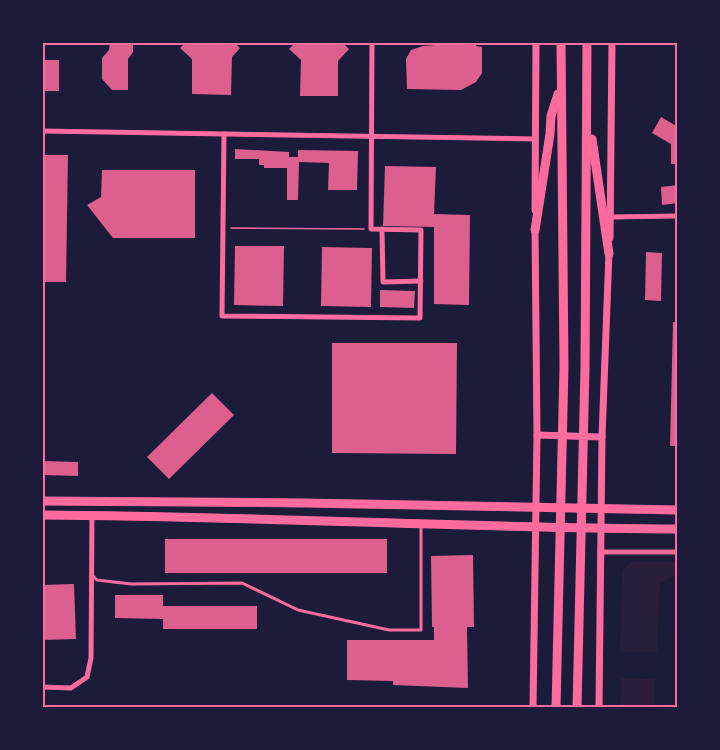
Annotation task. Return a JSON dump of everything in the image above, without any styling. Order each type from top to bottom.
[{"type":"main road","points":[[556,708],[564,367],[560,44]]},
{"type":"main road","points":[[577,708],[585,368],[587,44]]},
{"type":"main road","points":[[535,230],[551,116],[560,86]]},
{"type":"main road","points":[[588,113],[609,254]]},
{"type":"main road","points":[[42,501],[678,510]]},
{"type":"main road","points":[[42,515],[678,528]]},
{"type":"street","points":[[224,134],[222,316],[420,318],[421,230],[371,229],[372,42]]},
{"type":"street","points":[[533,708],[537,435],[534,139],[536,42]]},
{"type":"street","points":[[599,708],[600,509],[611,217],[612,42]]},
{"type":"street","points":[[42,131],[534,139]]},
{"type":"street","points":[[611,217],[678,216]]},
{"type":"street","points":[[382,230],[383,282],[421,281]]},
{"type":"street","points":[[537,435],[602,437]]},
{"type":"street","points":[[42,687],[71,688],[87,677],[91,658],[92,515]]},
{"type":"street","points":[[600,552],[678,552]]},
{"type":"lane","points":[[92,575],[97,580],[131,584],[242,583],[298,610],[389,630],[421,630],[422,523]]},
{"type":"path","points":[[223,228],[371,229]]},
{"type":"shaded area","points":[[631,562],[678,562],[678,573],[660,584],[657,652],[620,652],[622,571]]},
{"type":"shaded area","points":[[621,678],[654,679],[654,708],[620,708]]},
{"type":"building","points":[[110,42],[133,42],[133,52],[128,59],[128,90],[112,90],[102,79],[102,58],[109,50]]},
{"type":"building","points":[[186,42],[234,42],[240,48],[232,57],[231,95],[192,94],[192,59],[180,48]]},
{"type":"building","points":[[296,42],[310,44],[342,42],[349,49],[338,61],[338,96],[300,96],[301,60],[289,49]]},
{"type":"building","points":[[435,42],[476,42],[476,46],[482,47],[482,73],[476,82],[461,90],[407,89],[406,59],[411,50],[435,45]]},
{"type":"building","points":[[42,60],[59,60],[59,91],[42,91]]},
{"type":"building","points":[[661,117],[678,127],[678,164],[671,164],[671,144],[652,133]]},
{"type":"building","points":[[235,149],[289,152],[289,157],[298,157],[298,150],[358,151],[357,190],[328,190],[329,163],[299,162],[298,200],[287,200],[287,168],[264,168],[264,165],[259,165],[259,159],[235,159]]},
{"type":"building","points":[[42,155],[68,155],[66,282],[42,282]]},
{"type":"building","points":[[385,166],[436,167],[434,214],[470,215],[469,305],[434,304],[434,227],[383,226]]},
{"type":"building","points":[[102,170],[195,170],[195,238],[113,238],[87,205],[101,197]]},
{"type":"building","points":[[678,185],[678,203],[662,205],[661,187]]},
{"type":"building","points":[[235,246],[284,246],[283,306],[234,305]]},
{"type":"building","points":[[322,247],[372,248],[371,307],[321,306]]},
{"type":"building","points":[[646,252],[662,253],[661,301],[645,300]]},
{"type":"building","points":[[380,290],[415,291],[414,308],[380,307]]},
{"type":"building","points":[[673,322],[678,322],[678,446],[670,446]]},
{"type":"building","points":[[332,343],[457,343],[456,454],[332,453]]},
{"type":"building","points":[[212,393],[234,415],[169,479],[147,457]]},
{"type":"building","points":[[42,461],[78,462],[78,476],[42,475]]},
{"type":"building","points":[[165,539],[387,539],[387,573],[165,573]]},
{"type":"building","points":[[473,555],[474,627],[467,627],[468,688],[393,685],[393,681],[347,680],[347,640],[434,640],[431,556]]},
{"type":"building","points":[[74,584],[76,639],[42,640],[42,585]]},
{"type":"building","points":[[115,595],[163,595],[163,606],[257,606],[257,629],[163,629],[163,619],[115,618]]}]
